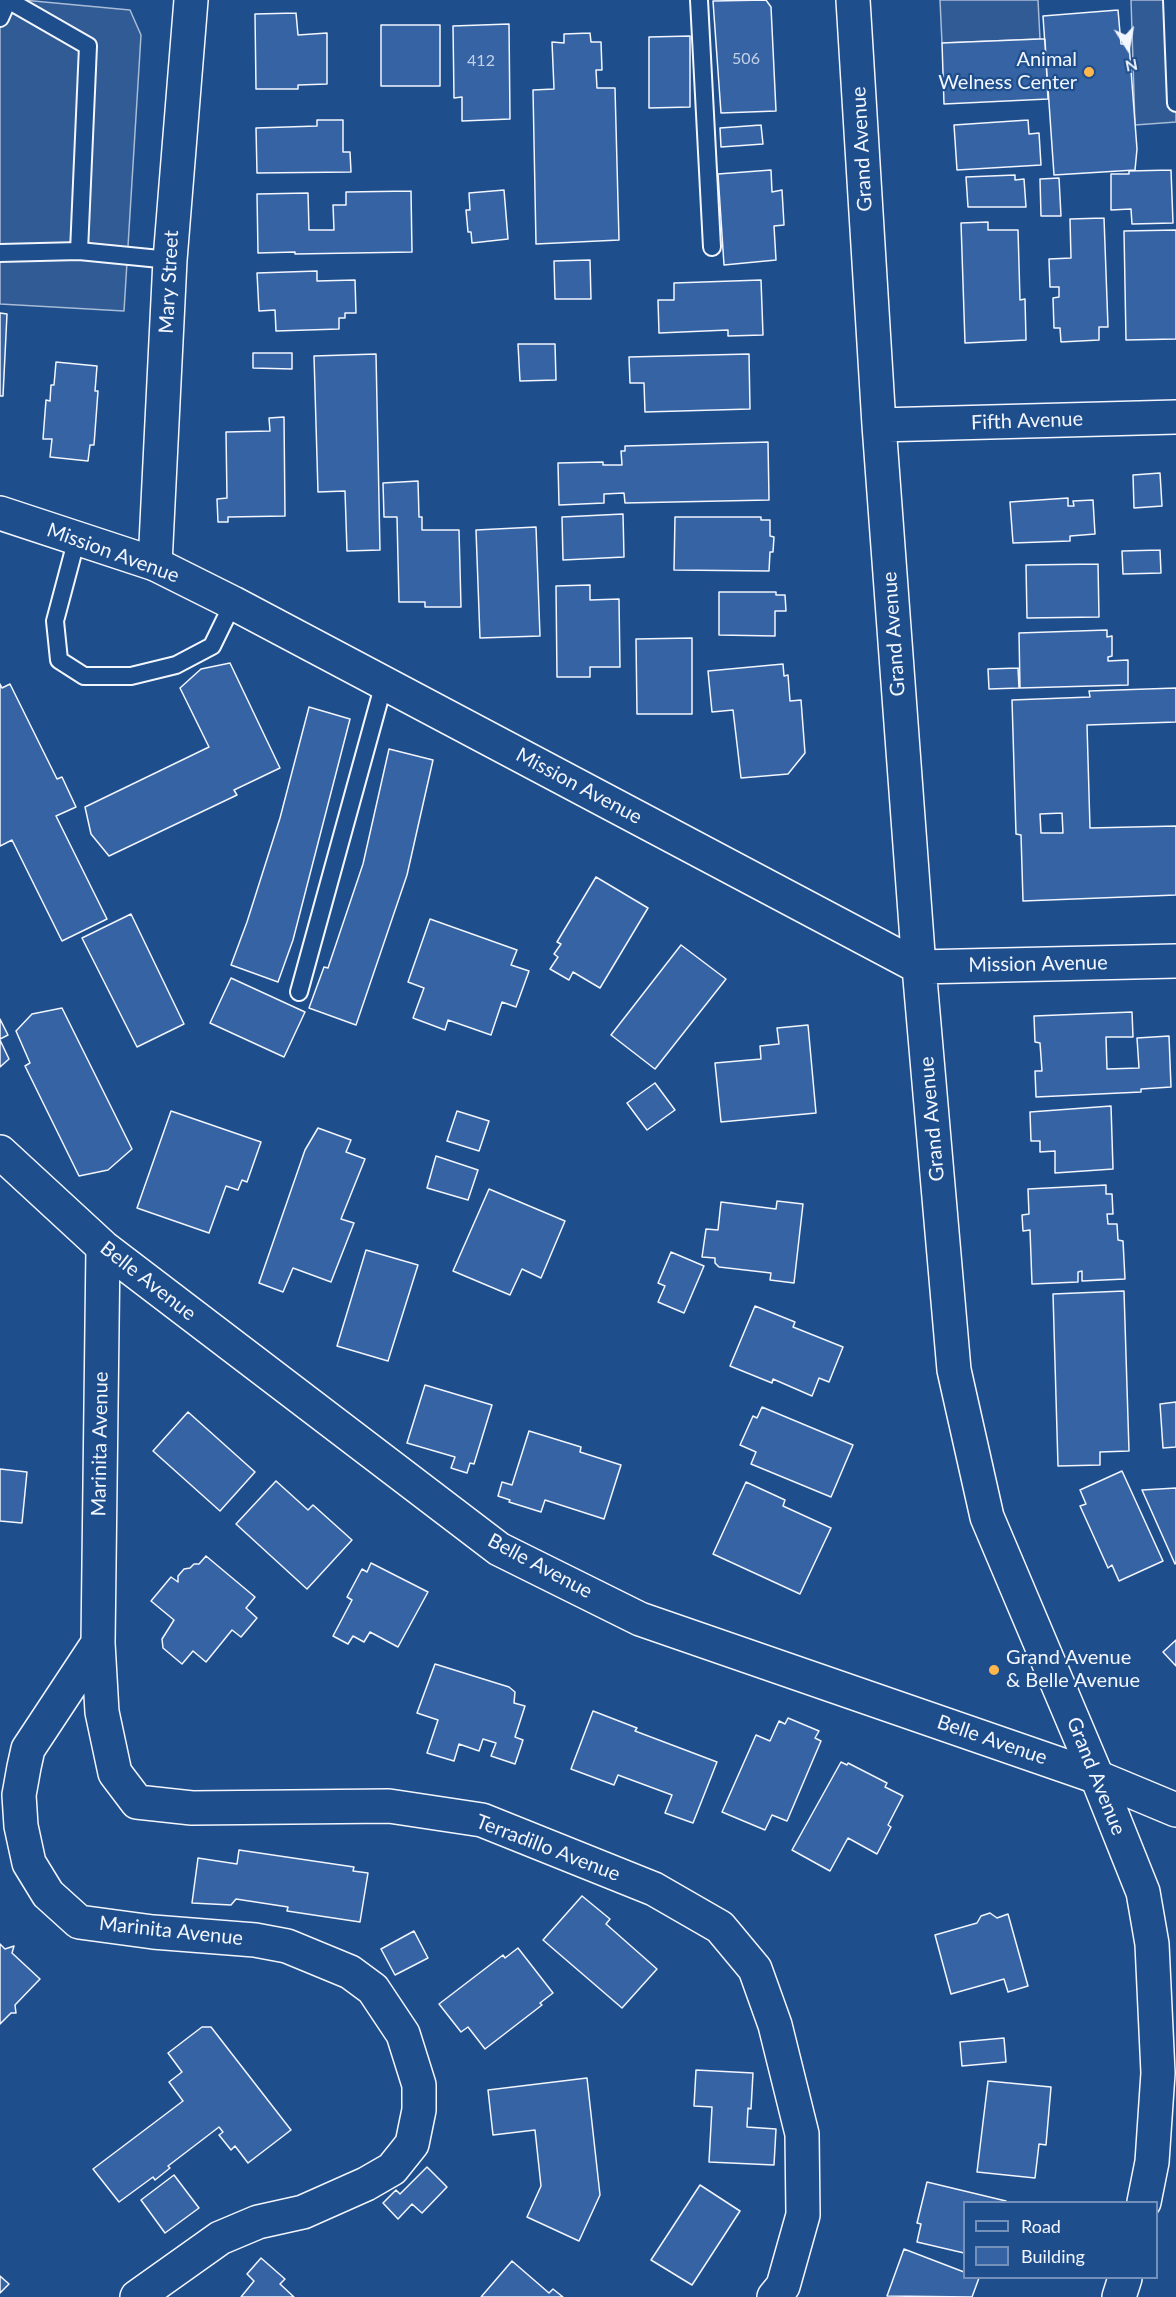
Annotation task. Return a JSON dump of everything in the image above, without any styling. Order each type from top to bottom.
[{"type":"street","name":"Mary Street","points":[[155,564],[170,260],[191,0]]},
{"type":"street","name":"Grand Avenue","points":[[853,0],[879,425],[919,967],[954,1370],[987,1517],[1143,1892],[1152,1944],[1158,2073],[1152,2162],[1144,2201]]},
{"type":"street","name":"Fifth Avenue","points":[[879,425],[1176,417]]},
{"type":"street","name":"Mission Avenue","points":[[0,513],[155,564],[233,603],[919,967],[1176,961]]},
{"type":"street","name":"Belle Avenue","points":[[0,1152],[103,1247],[499,1549],[640,1619],[1097,1777],[1176,1810]]},
{"type":"street","name":"Marinita Avenue","points":[[103,1247],[98,1643],[28,1749],[19,1795],[21,1826],[29,1863],[48,1894],[79,1922],[153,1932],[255,1940],[287,1946],[350,1972],[373,1989],[398,2026],[419,2085],[419,2110],[412,2144],[392,2169],[366,2184],[303,2212],[258,2222],[220,2238],[137,2297]]},
{"type":"street","name":"Terradillo Avenue","points":[[98,1643],[102,1712],[115,1773],[137,1802],[192,1808],[389,1806],[482,1820],[654,1889],[720,1927],[755,1969],[775,2025],[802,2134],[803,2215],[783,2286],[774,2297]]},
{"type":"street","points":[[1119,2297],[1124,2279]]},
{"type":"lane","points":[[0,18],[8,0],[88,46],[78,251]]},
{"type":"lane","points":[[699,0],[712,247]]},
{"type":"lane","points":[[1172,0],[1176,103]]},
{"type":"lane","points":[[0,254],[78,251],[170,260]]},
{"type":"lane","points":[[77,538],[55,621],[59,660],[84,676],[131,676],[176,665],[212,646],[233,603]]},
{"type":"lane","points":[[299,992],[384,683]]},
{"type":"shaded area","points":[[0,0],[130,10],[141,35],[124,311],[0,304]]},
{"type":"shaded area","points":[[940,0],[1038,0],[1040,39],[942,43]]},
{"type":"shaded area","points":[[1131,0],[1176,0],[1176,122],[1135,125]]},
{"type":"building","points":[[766,0],[771,7],[776,111],[721,113],[713,1]]},
{"type":"building","name":"Animal Welness Center","points":[[1118,10],[1121,44],[1129,44],[1137,149],[1135,170],[1054,175],[1043,16]]},
{"type":"building","points":[[296,13],[298,35],[327,33],[327,84],[298,85],[298,89],[256,89],[255,14]]},
{"type":"building","points":[[509,24],[510,119],[462,121],[462,97],[454,98],[453,26]]},
{"type":"building","points":[[381,25],[440,25],[440,86],[381,86]]},
{"type":"building","points":[[590,33],[591,42],[601,42],[602,70],[596,70],[597,88],[615,88],[619,240],[536,244],[533,90],[554,89],[552,42],[564,43],[564,34]]},
{"type":"building","points":[[690,36],[690,107],[649,108],[649,37]]},
{"type":"building","points":[[1045,39],[1048,99],[944,104],[942,43]]},
{"type":"building","points":[[317,120],[343,120],[343,152],[350,152],[351,172],[257,173],[256,128],[317,126]]},
{"type":"building","points":[[1028,120],[1029,134],[1039,133],[1041,165],[957,170],[954,125]]},
{"type":"building","points":[[761,125],[763,144],[721,147],[720,128]]},
{"type":"building","points":[[771,170],[772,192],[782,190],[784,225],[774,226],[776,260],[724,265],[718,174]]},
{"type":"building","points":[[1171,170],[1173,223],[1132,224],[1131,209],[1111,210],[1111,174]]},
{"type":"building","points":[[1015,175],[1015,180],[1024,179],[1026,207],[968,207],[966,177]]},
{"type":"building","points":[[1059,178],[1061,216],[1041,216],[1040,179]]},
{"type":"building","points":[[504,190],[508,239],[472,243],[471,232],[468,232],[466,210],[470,210],[469,193]]},
{"type":"building","points":[[411,191],[412,252],[258,253],[257,194],[308,193],[309,230],[334,230],[333,205],[346,205],[346,192]]},
{"type":"building","points":[[1104,218],[1108,327],[1099,327],[1099,340],[1061,342],[1060,328],[1054,328],[1053,298],[1059,297],[1059,287],[1050,287],[1049,259],[1071,258],[1070,219]]},
{"type":"building","points":[[988,222],[988,230],[1018,230],[1020,300],[1025,299],[1026,340],[965,343],[961,223]]},
{"type":"building","points":[[1176,230],[1176,339],[1126,340],[1124,231]]},
{"type":"building","points":[[590,260],[591,299],[555,299],[554,261]]},
{"type":"building","points":[[317,271],[317,281],[355,280],[356,313],[345,313],[345,318],[339,318],[339,329],[276,331],[275,310],[259,311],[257,273]]},
{"type":"building","points":[[761,280],[763,335],[728,336],[728,330],[659,333],[658,300],[674,300],[674,283]]},
{"type":"building","points":[[0,313],[7,314],[3,396],[0,396]]},
{"type":"building","points":[[518,344],[555,344],[556,380],[520,381]]},
{"type":"building","points":[[253,353],[292,353],[292,369],[253,368]]},
{"type":"building","points":[[376,354],[380,550],[347,551],[345,491],[318,492],[314,356]]},
{"type":"building","points":[[749,354],[750,409],[645,412],[644,383],[630,383],[629,357]]},
{"type":"building","points":[[56,362],[97,366],[95,391],[98,391],[94,445],[90,445],[88,461],[50,457],[52,439],[43,439],[46,400],[50,401]]},
{"type":"building","points":[[284,417],[285,516],[228,517],[228,522],[218,522],[217,499],[227,498],[226,432],[270,431],[269,418]]},
{"type":"building","points":[[768,442],[769,500],[625,503],[624,493],[604,494],[604,503],[559,505],[558,463],[603,462],[603,465],[622,465],[621,451],[625,451],[625,446]]},
{"type":"building","points":[[1160,473],[1162,506],[1134,508],[1133,475]]},
{"type":"building","points":[[418,481],[419,517],[422,517],[422,530],[459,530],[461,607],[425,607],[425,602],[399,602],[397,517],[384,517],[383,483]]},
{"type":"building","points":[[1068,498],[1068,506],[1074,506],[1073,501],[1093,500],[1095,534],[1070,536],[1070,541],[1013,543],[1010,502]]},
{"type":"building","points":[[623,514],[624,557],[563,560],[562,517]]},
{"type":"building","points":[[675,517],[761,517],[761,520],[770,520],[770,536],[774,537],[769,571],[674,570]]},
{"type":"building","points":[[536,527],[540,636],[480,638],[476,530]]},
{"type":"building","points":[[1160,550],[1161,573],[1123,574],[1122,551]]},
{"type":"building","points":[[1098,564],[1099,617],[1027,618],[1026,565]]},
{"type":"building","points":[[590,585],[590,600],[619,599],[620,667],[590,667],[590,677],[557,677],[556,586]]},
{"type":"building","points":[[719,592],[776,592],[776,595],[785,595],[786,611],[775,611],[775,636],[719,635]]},
{"type":"building","points":[[1107,630],[1107,637],[1112,636],[1112,656],[1108,657],[1108,661],[1128,660],[1128,685],[1020,688],[1019,633]]},
{"type":"building","points":[[692,638],[692,714],[637,714],[636,639]]},
{"type":"building","points":[[230,663],[280,768],[234,790],[237,795],[109,856],[91,834],[85,807],[209,747],[180,688],[201,669]]},
{"type":"building","points":[[783,664],[784,676],[788,675],[790,701],[801,700],[805,753],[788,774],[741,778],[733,710],[712,712],[708,671]]},
{"type":"building","points":[[1018,668],[1019,688],[989,689],[988,669]]},
{"type":"building","points":[[0,684],[2,688],[10,684],[57,779],[62,777],[76,807],[56,816],[107,919],[62,941],[12,840],[0,846]]},
{"type":"building","points":[[1176,688],[1176,722],[1087,725],[1090,828],[1176,826],[1176,895],[1023,901],[1021,835],[1016,834],[1012,700],[1090,697],[1089,691]],"holes":[[[1062,813],[1063,833],[1041,833],[1040,814]]]},
{"type":"building","points":[[309,707],[350,719],[293,940],[278,982],[231,965],[280,818]]},
{"type":"building","points":[[389,749],[433,760],[407,875],[356,1025],[309,1008],[324,967],[328,968],[363,864]]},
{"type":"building","points":[[596,877],[648,908],[600,988],[573,972],[569,980],[550,969],[558,957],[554,954],[561,944],[557,942]]},
{"type":"building","points":[[131,914],[184,1024],[137,1047],[82,938]]},
{"type":"building","points":[[430,919],[517,950],[511,965],[529,971],[516,1007],[502,1002],[491,1035],[448,1020],[445,1030],[413,1018],[424,988],[408,982]]},
{"type":"building","points":[[681,945],[726,979],[655,1069],[611,1035]]},
{"type":"building","points":[[231,978],[305,1012],[284,1057],[210,1023]]},
{"type":"building","points":[[62,1008],[132,1149],[108,1170],[79,1176],[25,1066],[30,1063],[16,1031],[32,1014]]},
{"type":"building","points":[[1132,1012],[1133,1037],[1106,1037],[1107,1069],[1139,1068],[1137,1038],[1169,1036],[1171,1087],[1141,1089],[1141,1092],[1036,1097],[1035,1071],[1042,1071],[1040,1043],[1035,1042],[1034,1016]]},
{"type":"building","points":[[0,1019],[8,1035],[0,1039]]},
{"type":"building","points":[[808,1025],[816,1113],[721,1122],[715,1063],[761,1059],[760,1046],[779,1044],[777,1028]]},
{"type":"building","points":[[0,1040],[9,1059],[0,1067]]},
{"type":"building","points":[[655,1083],[675,1110],[647,1130],[627,1103]]},
{"type":"building","points":[[1111,1106],[1113,1169],[1055,1173],[1055,1151],[1040,1152],[1040,1141],[1031,1141],[1030,1112]]},
{"type":"building","points":[[171,1111],[261,1142],[247,1182],[242,1180],[238,1190],[226,1186],[209,1233],[137,1208]]},
{"type":"building","points":[[457,1111],[489,1121],[479,1151],[447,1141]]},
{"type":"building","points":[[318,1128],[351,1140],[346,1152],[365,1159],[341,1219],[354,1223],[331,1282],[293,1268],[283,1292],[259,1283],[305,1150]]},
{"type":"building","points":[[436,1156],[478,1170],[468,1200],[427,1188]]},
{"type":"building","points":[[1106,1185],[1106,1194],[1112,1194],[1113,1214],[1107,1214],[1108,1224],[1117,1224],[1118,1240],[1123,1241],[1125,1279],[1082,1281],[1082,1271],[1078,1272],[1078,1282],[1032,1284],[1030,1230],[1023,1231],[1022,1215],[1029,1214],[1028,1189]]},
{"type":"building","points":[[489,1189],[565,1221],[541,1278],[522,1269],[510,1295],[453,1271]]},
{"type":"building","points":[[777,1201],[803,1204],[794,1283],[770,1280],[771,1273],[719,1267],[715,1263],[715,1258],[702,1257],[706,1229],[718,1230],[721,1202],[776,1209]]},
{"type":"building","points":[[366,1250],[418,1265],[388,1361],[337,1346]]},
{"type":"building","points":[[671,1252],[704,1266],[684,1313],[658,1302],[665,1286],[658,1283]]},
{"type":"building","points":[[1124,1291],[1129,1451],[1100,1452],[1100,1465],[1058,1466],[1053,1294]]},
{"type":"building","points":[[755,1306],[795,1322],[793,1327],[843,1347],[829,1382],[819,1378],[812,1396],[773,1379],[772,1383],[730,1366]]},
{"type":"building","points":[[425,1385],[492,1405],[474,1464],[470,1463],[467,1473],[451,1468],[455,1457],[407,1443]]},
{"type":"building","points":[[1176,1402],[1176,1447],[1163,1448],[1160,1404]]},
{"type":"building","points":[[762,1407],[853,1445],[831,1497],[751,1464],[756,1452],[740,1445],[753,1416],[757,1418]]},
{"type":"building","points":[[188,1412],[255,1472],[220,1511],[153,1451]]},
{"type":"building","points":[[529,1431],[581,1447],[580,1452],[621,1465],[604,1519],[545,1500],[541,1512],[498,1496],[502,1482],[512,1485]]},
{"type":"building","points":[[0,1469],[27,1472],[22,1523],[0,1521]]},
{"type":"building","points":[[1122,1471],[1163,1561],[1119,1581],[1112,1565],[1108,1568],[1080,1506],[1086,1504],[1080,1490]]},
{"type":"building","points":[[276,1481],[308,1510],[313,1505],[352,1540],[307,1589],[236,1524]]},
{"type":"building","points":[[746,1482],[785,1500],[783,1506],[831,1528],[800,1594],[713,1554]]},
{"type":"building","points":[[1176,1488],[1176,1563],[1175,1564],[1142,1490]]},
{"type":"building","points":[[206,1556],[255,1597],[246,1608],[257,1618],[241,1637],[232,1630],[206,1662],[193,1651],[182,1664],[163,1648],[162,1639],[174,1620],[151,1601],[171,1577],[178,1582],[178,1576],[184,1569],[199,1564]]},
{"type":"building","points":[[371,1563],[428,1592],[398,1647],[370,1632],[364,1642],[353,1636],[348,1644],[333,1636],[352,1600],[347,1597],[362,1569],[367,1572]]},
{"type":"building","points":[[1176,1640],[1176,1666],[1163,1652]]},
{"type":"building","points":[[435,1664],[509,1687],[515,1692],[514,1703],[525,1706],[515,1737],[523,1740],[515,1764],[491,1756],[496,1743],[483,1739],[479,1751],[459,1744],[454,1761],[427,1753],[438,1720],[417,1713]]},
{"type":"building","points":[[593,1711],[637,1728],[635,1731],[717,1762],[693,1823],[665,1813],[672,1795],[618,1775],[614,1785],[571,1769]]},
{"type":"building","points":[[788,1718],[819,1731],[815,1738],[821,1741],[787,1821],[772,1815],[765,1830],[722,1812],[756,1735],[770,1741],[779,1721],[785,1724]]},
{"type":"building","points":[[841,1762],[847,1765],[848,1763],[887,1783],[885,1787],[903,1796],[888,1825],[891,1827],[877,1854],[848,1838],[830,1871],[792,1850]]},
{"type":"building","points":[[239,1850],[354,1867],[353,1871],[368,1873],[360,1922],[287,1911],[288,1907],[236,1899],[231,1905],[192,1903],[198,1858],[237,1864]]},
{"type":"building","points":[[582,1896],[610,1919],[606,1924],[657,1969],[622,2008],[543,1940]]},
{"type":"building","points":[[990,1913],[997,1918],[1008,1914],[1028,1986],[1008,1992],[1004,1979],[951,1994],[935,1935],[977,1923],[981,1916]]},
{"type":"building","points":[[414,1931],[428,1958],[395,1975],[381,1949]]},
{"type":"building","points":[[0,1944],[5,1949],[14,1946],[12,1953],[40,1979],[15,2005],[16,2013],[11,2013],[0,2024]]},
{"type":"building","points":[[518,1948],[553,1993],[540,2003],[542,2005],[485,2049],[468,2027],[461,2032],[439,2004],[503,1955],[505,1958]]},
{"type":"building","points":[[202,2027],[211,2027],[291,2130],[248,2163],[235,2146],[231,2150],[219,2135],[223,2132],[219,2127],[168,2166],[170,2168],[155,2180],[153,2177],[119,2202],[93,2169],[183,2101],[169,2082],[182,2072],[168,2053]]},
{"type":"building","points":[[1004,2038],[1006,2062],[962,2066],[960,2042]]},
{"type":"building","points":[[696,2070],[753,2073],[751,2109],[748,2108],[747,2127],[776,2129],[774,2165],[709,2162],[712,2107],[694,2106]]},
{"type":"building","points":[[587,2078],[600,2195],[579,2241],[527,2217],[541,2186],[535,2130],[493,2135],[488,2090]]},
{"type":"building","points":[[988,2081],[1051,2087],[1046,2145],[1039,2144],[1035,2178],[977,2172]]},
{"type":"building","points":[[427,2167],[447,2187],[422,2213],[412,2204],[398,2219],[383,2203],[396,2190],[400,2194]]},
{"type":"building","points":[[174,2175],[199,2208],[165,2233],[141,2200]]},
{"type":"building","points":[[927,2182],[1006,2201],[963,2201],[963,2253],[917,2242],[921,2224],[917,2223]]},
{"type":"building","points":[[700,2185],[740,2211],[692,2285],[651,2260]]},
{"type":"building","points":[[904,2249],[963,2272],[963,2279],[979,2279],[972,2297],[887,2296]]},
{"type":"building","points":[[261,2258],[285,2279],[280,2284],[294,2297],[241,2297],[254,2281],[247,2274]]},
{"type":"building","points":[[512,2261],[549,2293],[553,2289],[563,2297],[481,2297]]},
{"type":"building","points":[[0,2276],[9,2284],[0,2293]]},
{"type":"place","name":"Animal Welness Center","points":[[1089,72]]},
{"type":"place","name":"Grand Avenue & Belle Avenue","points":[[994,1670]]}]
